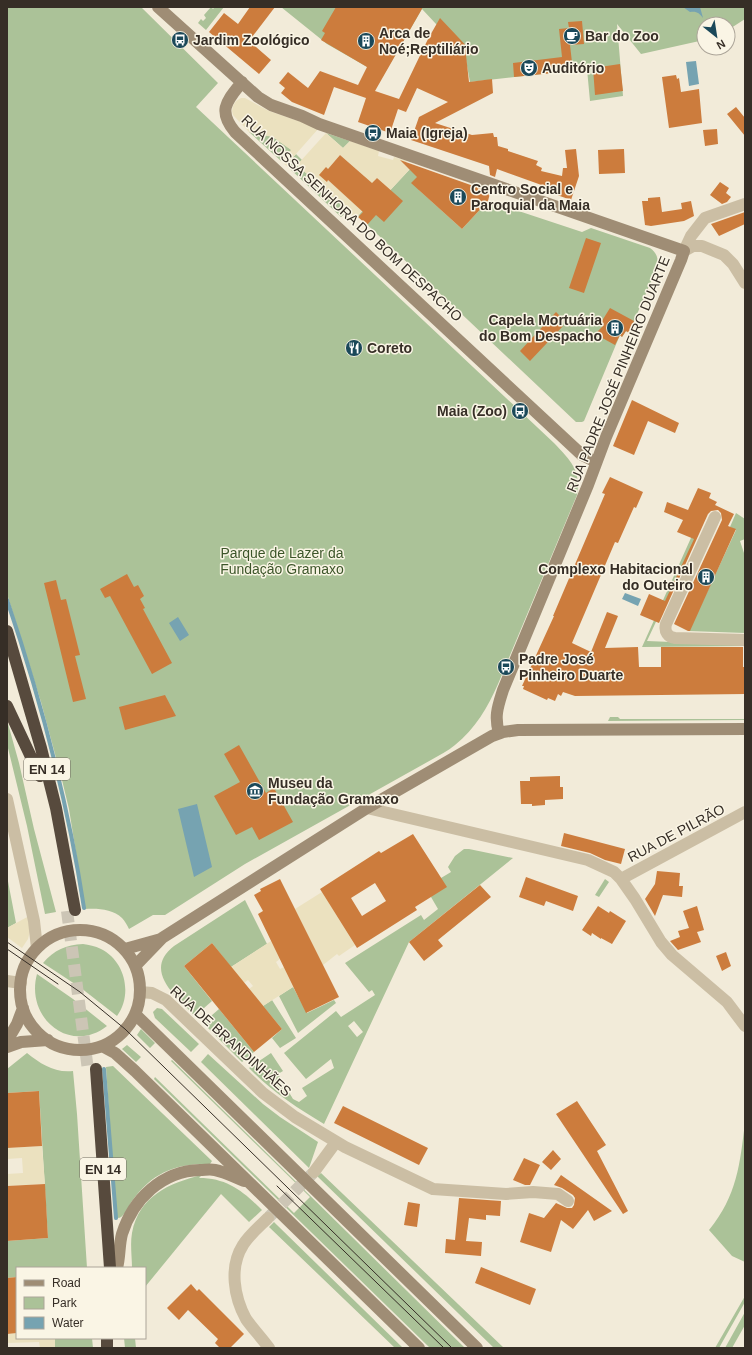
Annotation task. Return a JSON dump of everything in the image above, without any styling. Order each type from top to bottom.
[{"type":"highway","name":"EN 14","points":[[7,631],[43,755],[56,808],[71,910],[40,776],[7,655]]},
{"type":"highway","points":[[7,706],[40,776]]},
{"type":"highway","name":"EN 14","points":[[102,1267],[92,1070],[110,1267]]},
{"type":"main road","name":"RUA PADRE JOSÉ PINHEIRO DUARTE","points":[[158,7],[257,96],[271,105],[319,124],[684,250],[503,690],[496,712],[496,725],[499,733]]},
{"type":"main road","name":"RUA NOSSA SENHORA DO BOM DESPACHO","points":[[242,82],[229,98],[224,107],[228,122],[235,132],[453,333],[582,455],[596,462]]},
{"type":"main road","points":[[135,966],[162,938],[367,808],[499,733],[518,730],[745,729]]},
{"type":"main road","points":[[79,930],[100,933],[109,937],[125,950],[135,966],[140,978],[140,992],[139,1004],[135,1014],[131,1022],[121,1034],[102,1046],[85,1050],[67,1049],[42,1036],[31,1024],[23,1008],[20,993],[21,983],[27,963],[37,948],[44,942],[59,934],[79,930]]},
{"type":"main road","points":[[125,950],[162,938]]},
{"type":"main road","points":[[7,1041],[23,1008]]},
{"type":"main road","points":[[135,1014],[477,1348]]},
{"type":"main road","points":[[7,1047],[21,1042],[48,1040]]},
{"type":"main road","points":[[102,1046],[115,1053],[126,1062],[419,1348]]},
{"type":"main road","points":[[117,1267],[122,1234],[132,1210],[147,1191],[167,1178],[188,1170],[213,1170],[226,1173],[251,1184]]},
{"type":"street","points":[[684,250],[691,236],[704,218],[739,206]]},
{"type":"street","points":[[684,250],[693,246],[702,246],[724,255],[745,283]]},
{"type":"street","points":[[715,516],[666,624],[665,630],[668,636],[675,638],[745,640]]},
{"type":"street","points":[[7,800],[34,921],[37,948]]},
{"type":"street","points":[[367,808],[588,860],[614,872],[635,899],[661,942],[672,955],[727,1002],[745,1026]]},
{"type":"street","name":"RUA DE PILRÃO","points":[[621,880],[745,812]]},
{"type":"street","points":[[7,981],[21,983]]},
{"type":"street","name":"RUA DE BRANDINHÃES","points":[[140,992],[152,993],[166,1000],[263,1093],[295,1117],[345,1147],[432,1189],[506,1194],[558,1194],[568,1201]]},
{"type":"street","points":[[314,1172],[336,1142]]},
{"type":"street","points":[[268,1218],[242,1246],[236,1259],[234,1276],[236,1293],[242,1311],[251,1326],[269,1348]]},
{"type":"green space","name":"Parque de Lazer da Fundação Gramaxo","points":[[7,7],[141,7],[218,83],[196,107],[554,443],[573,466],[576,472],[578,486],[577,495],[498,684],[490,701],[475,725],[462,739],[443,753],[245,864],[165,915],[153,915],[129,929],[123,919],[110,911],[85,909],[69,809],[62,780],[41,702],[7,594]]},
{"type":"green space","points":[[211,7],[213,9],[215,7],[224,7],[206,30],[198,23],[201,19],[203,21],[206,18],[204,15]]},
{"type":"green space","points":[[281,7],[745,7],[745,19],[736,25],[736,16],[696,16],[696,42],[641,54],[617,24],[623,96],[590,101],[587,69],[470,82],[465,55],[422,9],[383,76],[327,44]]},
{"type":"green space","points":[[249,132],[273,137],[292,150],[281,161]]},
{"type":"green space","points":[[326,133],[350,141],[343,148]]},
{"type":"green space","points":[[296,154],[302,160],[297,165],[348,210],[341,217],[288,167],[288,163]]},
{"type":"green space","points":[[410,169],[424,183],[419,190],[462,229],[488,201],[582,232],[591,228],[650,248],[654,251],[657,257],[658,265],[629,333],[626,331],[622,337],[620,335],[584,421],[576,422],[358,216],[364,209],[369,213]]},
{"type":"green space","points":[[708,500],[712,502],[647,641],[745,646],[642,647]]},
{"type":"green space","points":[[736,513],[745,519],[745,539],[740,541],[745,556],[745,633],[689,631],[736,530],[730,527]]},
{"type":"green space","points":[[610,717],[618,717],[620,719],[745,720],[608,721]]},
{"type":"green space","points":[[7,720],[56,912],[45,914],[27,826],[7,744]]},
{"type":"green space","points":[[464,849],[469,849],[513,858],[409,942],[324,1124],[285,1099],[249,1068],[271,1053],[283,1071],[278,1074],[293,1099],[299,1102],[307,1096],[302,1088],[334,1068],[331,1059],[306,1079],[284,1053],[336,1011],[341,1017],[375,995],[372,990],[369,992],[345,963],[421,915],[424,920],[438,909],[431,897],[441,878],[451,872],[448,867],[455,856]],"holes":[[[354,1021],[363,1032],[357,1037],[348,1026]]]},
{"type":"green space","points":[[7,876],[16,923],[7,928]]},
{"type":"green space","points":[[605,879],[609,882],[599,897],[595,895]]},
{"type":"green space","points":[[245,900],[267,944],[231,967],[212,943],[184,966],[212,1001],[195,1016],[172,992],[166,983],[162,974],[161,965],[165,955],[174,946]]},
{"type":"green space","points":[[83,944],[99,948],[109,954],[116,961],[121,970],[124,979],[125,998],[117,1016],[81,988],[43,963],[47,958],[61,949]]},
{"type":"green space","points":[[37,974],[73,999],[107,1026],[93,1034],[79,1036],[65,1034],[54,1027],[44,1017],[38,1005],[35,990]]},
{"type":"green space","points":[[293,987],[307,1013],[334,1000],[336,1003],[298,1033],[279,996]]},
{"type":"green space","points":[[272,1000],[296,1038],[280,1048],[272,1038],[282,1029],[263,1006]]},
{"type":"green space","points":[[157,1008],[162,1009],[199,1044],[191,1052],[155,1018],[153,1012]]},
{"type":"green space","points":[[219,1009],[254,1052],[242,1062],[203,1023]]},
{"type":"green space","points":[[141,1029],[155,1043],[150,1048],[137,1035]]},
{"type":"green space","points":[[127,1045],[141,1057],[136,1062],[122,1049]]},
{"type":"green space","points":[[27,1053],[48,1067],[60,1071],[73,1071],[87,1267],[16,1267],[16,1277],[7,1278],[7,1241],[48,1238],[39,1091],[7,1093],[7,1069]]},
{"type":"green space","points":[[208,1054],[263,1104],[318,1142],[309,1168],[201,1062]]},
{"type":"green space","points":[[172,1060],[465,1348],[430,1348],[154,1079],[155,1077],[294,1213],[310,1197],[171,1061]]},
{"type":"green space","points":[[113,1066],[212,1161],[210,1164],[186,1165],[175,1168],[156,1177],[140,1191],[125,1213],[119,1218],[116,1217],[106,1067]]},
{"type":"green space","points":[[745,1122],[745,1262],[732,1256],[709,1230],[726,1205],[736,1179]]},
{"type":"green space","points":[[321,1173],[504,1348],[494,1348],[317,1176]]},
{"type":"green space","points":[[202,1175],[199,1178],[218,1180],[226,1183],[248,1197],[262,1210],[249,1222],[221,1194],[146,1286],[146,1267],[132,1267],[131,1237],[136,1220],[141,1209],[157,1193],[178,1182]]},
{"type":"green space","points":[[274,1222],[403,1348],[395,1348],[269,1227]]},
{"type":"green space","points":[[745,1296],[745,1302],[719,1348],[715,1348]]},
{"type":"green space","points":[[745,1312],[745,1325],[732,1348],[725,1348]]},
{"type":"green space","points":[[55,1339],[92,1339],[93,1348],[55,1348]]},
{"type":"green space","points":[[124,1339],[135,1339],[136,1348],[125,1348]]},
{"type":"shaded area","points":[[241,98],[245,98],[269,111],[319,128],[288,163],[289,168],[281,161],[291,150],[273,137],[249,132],[233,115],[233,106],[236,101]]},
{"type":"shaded area","points":[[326,133],[343,148],[350,141],[379,151],[378,156],[393,160],[394,157],[407,161],[404,164],[410,169],[369,213],[364,209],[354,220],[348,214],[350,212],[297,165]],"holes":[[[340,155],[364,176],[371,185],[377,178],[387,187],[355,204],[328,180],[327,181],[328,169]]]},
{"type":"shaded area","points":[[322,892],[355,945],[339,956],[337,954],[323,965],[295,909]]},
{"type":"shaded area","points":[[29,916],[30,931],[28,939],[22,948],[7,937],[7,928]]},
{"type":"shaded area","points":[[271,941],[280,959],[276,962],[280,969],[284,967],[293,987],[263,1006],[249,989],[253,986],[248,980],[244,983],[231,967]]},
{"type":"shaded area","points":[[42,1146],[45,1184],[7,1186],[7,1174],[23,1173],[22,1158],[7,1159],[7,1148]]},
{"type":"shaded area","points":[[16,1333],[16,1339],[55,1339],[55,1348],[40,1348],[39,1342],[7,1343],[7,1334]]},
{"type":"water","points":[[683,7],[700,7],[702,16],[698,13],[690,12]]},
{"type":"water","points":[[696,61],[699,84],[689,86],[686,62]]},
{"type":"water","points":[[625,593],[641,599],[638,606],[622,599]]},
{"type":"water","points":[[178,617],[189,635],[180,641],[169,623]]},
{"type":"water","points":[[197,804],[212,867],[194,877],[178,809]]},
{"type":"building","points":[[250,7],[275,7],[249,41],[271,60],[259,74],[209,32],[224,13],[238,24]]},
{"type":"building","points":[[336,7],[423,7],[375,91],[399,99],[428,39],[440,18],[474,54],[466,55],[469,82],[492,79],[493,93],[435,123],[472,135],[493,133],[494,137],[497,137],[498,146],[538,161],[536,165],[542,168],[541,171],[562,176],[563,168],[567,168],[565,150],[576,149],[579,176],[571,200],[546,191],[547,187],[497,169],[495,177],[490,175],[489,166],[411,140],[419,117],[448,102],[417,88],[406,112],[398,109],[390,133],[358,122],[366,98],[334,87],[324,115],[292,102],[281,93],[285,88],[279,83],[288,72],[308,88],[320,71],[358,85],[367,67],[321,40],[325,33],[322,31]]},
{"type":"building","points":[[582,21],[584,44],[570,45],[573,71],[514,77],[513,63],[562,57],[559,29],[569,28],[568,22]]},
{"type":"building","points":[[620,64],[623,91],[595,95],[593,68]]},
{"type":"building","points":[[676,75],[677,79],[679,78],[681,92],[699,89],[702,123],[669,128],[662,77]]},
{"type":"building","points":[[736,107],[745,118],[745,136],[727,114]]},
{"type":"building","points":[[717,129],[718,144],[705,146],[703,130]]},
{"type":"building","points":[[624,149],[625,173],[599,174],[598,150]]},
{"type":"building","points":[[340,155],[372,183],[377,178],[403,201],[384,222],[376,215],[367,225],[358,217],[363,212],[328,180],[327,182],[319,175],[326,167],[328,169]]},
{"type":"building","name":"Centro Social e Paroquial da Maia","points":[[400,160],[482,189],[481,191],[490,193],[488,201],[462,229],[411,183],[417,177]]},
{"type":"building","points":[[720,182],[729,188],[726,193],[731,197],[727,202],[722,204],[710,195]]},
{"type":"building","points":[[660,197],[662,212],[682,209],[681,203],[691,201],[694,216],[684,221],[651,226],[645,225],[642,201],[648,201],[648,198]]},
{"type":"building","points":[[745,212],[745,224],[719,236],[711,224]]},
{"type":"building","points":[[586,238],[601,243],[584,293],[569,288]]},
{"type":"building","name":"Capela Mortuária do Bom Despacho","points":[[610,308],[634,321],[629,333],[626,331],[622,337],[620,335],[615,345],[595,334],[603,326],[600,324]]},
{"type":"building","points":[[556,312],[564,320],[560,324],[563,326],[530,361],[520,351]]},
{"type":"building","points":[[632,400],[679,423],[675,433],[648,421],[634,455],[613,446]]},
{"type":"building","points":[[610,477],[643,492],[636,508],[634,507],[618,543],[615,542],[572,643],[591,652],[607,612],[618,616],[605,648],[638,647],[639,667],[661,667],[661,647],[743,647],[745,694],[575,696],[563,692],[561,696],[558,694],[555,701],[548,698],[547,700],[523,689],[524,686],[522,686],[554,616],[605,494],[602,493]]},
{"type":"building","points":[[698,488],[711,493],[709,498],[717,502],[715,505],[734,514],[728,526],[736,529],[690,631],[688,631],[674,624],[722,520],[721,513],[718,510],[711,511],[708,514],[659,623],[640,615],[649,594],[665,601],[694,539],[677,532],[683,520],[664,512],[667,502],[688,510]]},
{"type":"building","points":[[127,574],[134,587],[138,585],[144,596],[140,599],[145,608],[143,609],[172,663],[152,674],[110,596],[105,598],[100,589]]},
{"type":"building","points":[[56,580],[61,600],[66,599],[80,655],[75,656],[86,699],[73,702],[44,583]]},
{"type":"building","points":[[165,695],[176,716],[125,730],[119,707]]},
{"type":"building","name":"Museu da Fundação Gramaxo","points":[[239,745],[266,793],[274,788],[293,822],[259,840],[252,827],[236,835],[214,796],[240,782],[224,754]]},
{"type":"building","points":[[560,776],[560,787],[563,787],[563,799],[545,800],[545,805],[532,806],[532,804],[521,804],[520,781],[530,781],[530,777]]},
{"type":"building","points":[[564,833],[625,849],[621,864],[605,860],[590,853],[561,846]]},
{"type":"building","points":[[413,834],[447,887],[415,907],[417,910],[357,948],[320,889],[379,851],[381,853]],"holes":[[[375,883],[386,901],[362,916],[351,898]]]},
{"type":"building","points":[[657,871],[680,873],[679,886],[683,886],[682,897],[663,895],[655,916],[645,899],[655,884]]},
{"type":"building","points":[[526,877],[578,896],[573,911],[546,901],[544,906],[519,897]]},
{"type":"building","points":[[280,879],[339,997],[306,1013],[258,914],[263,911],[254,895],[261,891],[260,889]]},
{"type":"building","points":[[480,885],[491,897],[438,940],[443,946],[424,961],[409,942]]},
{"type":"building","points":[[598,906],[609,913],[610,911],[626,921],[612,944],[592,933],[591,936],[582,930]]},
{"type":"building","points":[[697,906],[704,930],[697,932],[701,942],[678,950],[670,941],[680,937],[678,931],[689,928],[683,911]]},
{"type":"building","points":[[212,943],[282,1029],[254,1052],[184,966]]},
{"type":"building","points":[[726,952],[731,966],[722,971],[716,956]]},
{"type":"building","points":[[39,1091],[42,1146],[7,1148],[7,1093]]},
{"type":"building","points":[[577,1101],[606,1145],[597,1151],[628,1211],[623,1214],[556,1114]]},
{"type":"building","points":[[343,1106],[428,1148],[419,1165],[334,1123]]},
{"type":"building","points":[[553,1150],[561,1159],[551,1170],[542,1162]]},
{"type":"building","points":[[524,1158],[540,1165],[530,1185],[525,1185],[513,1180]]},
{"type":"building","points":[[561,1175],[612,1211],[594,1221],[588,1210],[573,1229],[561,1220],[551,1252],[520,1242],[529,1213],[544,1218],[556,1203],[567,1208],[572,1208],[574,1205],[575,1198],[573,1195],[554,1185]]},
{"type":"building","points":[[45,1184],[48,1238],[7,1241],[7,1186]]},
{"type":"building","points":[[459,1198],[501,1201],[500,1216],[486,1215],[486,1220],[469,1218],[466,1241],[482,1242],[481,1256],[445,1253],[446,1239],[455,1240]]},
{"type":"building","points":[[408,1202],[420,1204],[417,1227],[404,1225]]},
{"type":"building","points":[[481,1267],[536,1289],[530,1305],[475,1283]]},
{"type":"building","points":[[16,1277],[16,1333],[7,1334],[7,1278]]},
{"type":"building","points":[[191,1284],[197,1291],[199,1289],[244,1334],[230,1348],[220,1348],[215,1343],[218,1339],[188,1310],[179,1320],[167,1308]]},
{"type":"waterway","points":[[7,600],[42,714],[62,791],[84,908]]},
{"type":"waterway","points":[[104,1069],[116,1218]]},
{"type":"tunnel","points":[[67,911],[88,1070]]},
{"type":"tunnel","points":[[269,1217],[313,1173]]},
{"type":"tram line","points":[[7,942],[80,992],[125,1029],[452,1348]]},
{"type":"tram line","points":[[7,949],[58,984]]},
{"type":"tram line","points":[[277,1186],[444,1348]]},
{"type":"place","name":"Bar do Zoo","points":[[572,36]]},
{"type":"place","name":"Jardim Zoológico","points":[[180,40]]},
{"type":"place","name":"Arca de Noé;Reptiliário","points":[[366,41]]},
{"type":"place","name":"Auditório","points":[[529,68]]},
{"type":"place","name":"Maia (Igreja)","points":[[373,133]]},
{"type":"place","name":"Centro Social e Paroquial da Maia","points":[[458,197]]},
{"type":"place","name":"Capela Mortuária do Bom Despacho","points":[[615,328]]},
{"type":"place","name":"Coreto","points":[[354,348]]},
{"type":"place","name":"Maia (Zoo)","points":[[520,411]]},
{"type":"place","name":"Complexo Habitacional do Outeiro","points":[[706,577]]},
{"type":"place","name":"Padre José Pinheiro Duarte","points":[[506,667]]},
{"type":"place","name":"Museu da Fundação Gramaxo","points":[[255,791]]}]
